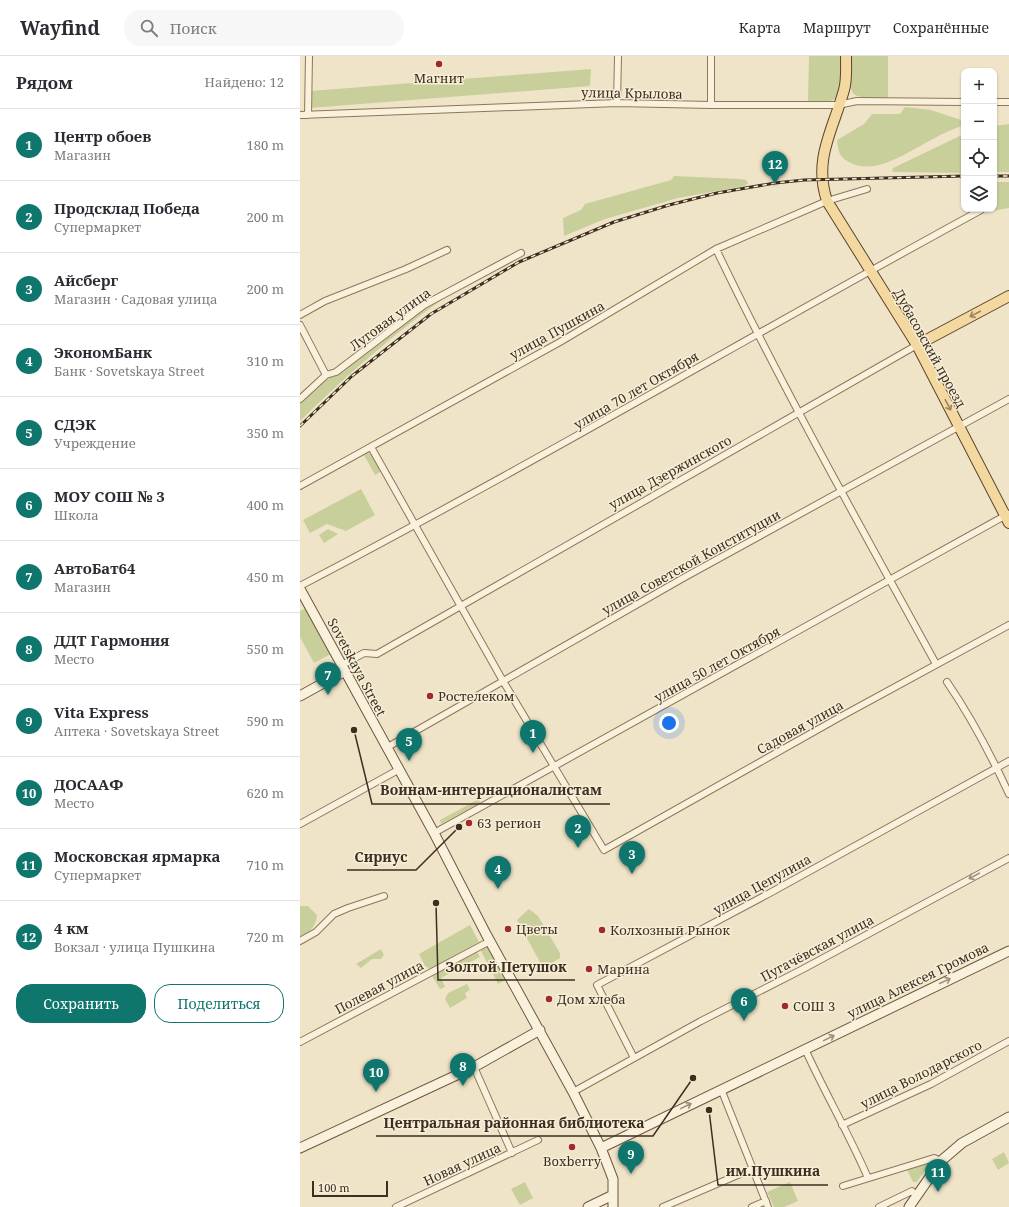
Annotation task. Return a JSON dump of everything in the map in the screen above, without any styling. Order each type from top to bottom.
[{"type":"main road","name":"Дубасовский проезд","points":[[846,56],[845,89],[838,105],[823,155],[823,189],[827,201],[917,346],[1008,517]]},
{"type":"main road","name":"улица Дзержинского","points":[[917,346],[1009,296]]},
{"type":"street","points":[[308,114],[309,56]]},
{"type":"street","points":[[617,103],[618,56]]},
{"type":"street","points":[[711,56],[711,105]]},
{"type":"street","name":"улица Крылова","points":[[300,115],[617,103],[838,105],[857,101],[961,102]]},
{"type":"street","points":[[997,102],[1009,102]]},
{"type":"street","name":"улица Пушкина","points":[[300,486],[617,309],[716,249],[827,201],[867,189]]},
{"type":"street","name":"улица 70 лет Октября","points":[[300,587],[415,526],[871,270],[977,212]]},
{"type":"street","points":[[716,249],[757,334],[841,492],[936,664]]},
{"type":"street","points":[[300,315],[325,301],[406,269],[447,250]]},
{"type":"street","name":"Луговая улица","points":[[300,399],[326,375],[336,372],[424,305],[521,253]]},
{"type":"street","points":[[300,325],[326,375]]},
{"type":"street","name":"улица Дзержинского","points":[[343,668],[364,653],[377,654],[917,346]]},
{"type":"street","name":"улица Советской Конституции","points":[[386,748],[503,681],[1009,399]]},
{"type":"street","points":[[371,447],[460,606],[554,768]]},
{"type":"street","name":"улица 50 лет Октября","points":[[434,833],[554,768],[890,580],[1008,517]]},
{"type":"street","name":"Sovetskaya Street","points":[[300,587],[386,748],[434,833],[490,941],[573,1092],[613,1179],[613,1207]]},
{"type":"street","name":"Садовая улица","points":[[554,768],[604,850],[936,664],[1009,625]]},
{"type":"street","points":[[300,696],[343,668]]},
{"type":"street","points":[[947,682],[962,704],[997,768],[1009,794]]},
{"type":"street","name":"улица Цепулина","points":[[634,1058],[597,985],[761,898],[1009,761]]},
{"type":"street","points":[[300,824],[398,770]]},
{"type":"street","name":"Пугачёвская улица","points":[[573,1092],[701,1021],[803,969],[1009,858]]},
{"type":"street","points":[[300,941],[316,932],[334,914],[384,896]]},
{"type":"street","name":"Полевая улица","points":[[300,1042],[490,941]]},
{"type":"street","name":"улица Алексея Громова","points":[[600,1148],[1009,951]]},
{"type":"street","points":[[300,1148],[474,1066],[540,1030]]},
{"type":"street","name":"улица Володарского","points":[[842,1125],[931,1084],[1009,1042]]},
{"type":"street","points":[[805,1049],[842,1125],[849,1136],[868,1178]]},
{"type":"street","points":[[474,1066],[512,1153]]},
{"type":"street","points":[[721,1089],[754,1168],[767,1204],[752,1207]]},
{"type":"street","points":[[909,1207],[941,1161],[962,1143],[1009,1117]]},
{"type":"street","name":"Новая улица","points":[[396,1207],[538,1140]]},
{"type":"street","points":[[843,1186],[934,1158],[941,1161]]},
{"type":"street","points":[[662,1207],[754,1168]]},
{"type":"street","points":[[879,1207],[912,1191],[916,1195]]},
{"type":"street","points":[[588,1207],[613,1196]]},
{"type":"green space","points":[[809,56],[841,56],[841,87],[837,97],[833,100],[825,102],[808,101]]},
{"type":"green space","points":[[850,56],[888,56],[888,99],[857,96],[853,93],[850,81]]},
{"type":"green space","points":[[591,69],[590,86],[310,108],[311,91]]},
{"type":"green space","points":[[905,107],[931,110],[961,120],[961,126],[941,135],[902,156],[880,165],[857,165],[842,157],[838,150],[837,140],[864,124],[872,114],[900,114]]},
{"type":"green space","points":[[1009,124],[1009,172],[997,172],[997,126]]},
{"type":"green space","points":[[961,135],[961,173],[894,172],[892,171],[893,168]]},
{"type":"green space","points":[[674,176],[741,179],[746,180],[748,183],[745,186],[678,198],[605,219],[564,236],[563,218],[581,210],[585,204],[671,180]]},
{"type":"green space","points":[[997,182],[1009,182],[1009,208],[997,210]]},
{"type":"green space","points":[[453,292],[374,353],[336,386],[300,421],[300,403],[323,382],[426,307]]},
{"type":"green space","points":[[367,453],[372,454],[382,471],[375,475],[364,455]]},
{"type":"green space","points":[[361,489],[375,515],[346,531],[327,524],[310,533],[303,520]]},
{"type":"green space","points":[[328,529],[338,534],[324,543],[319,535]]},
{"type":"green space","points":[[306,608],[331,654],[314,663],[300,637],[300,611]]},
{"type":"green space","points":[[479,799],[480,803],[441,824],[440,820]]},
{"type":"green space","points":[[300,906],[308,906],[317,915],[312,928],[300,938]]},
{"type":"green space","points":[[529,909],[538,916],[560,953],[560,958],[546,967],[543,967],[541,964],[517,920]]},
{"type":"green space","points":[[470,925],[479,942],[430,969],[425,966],[419,954]]},
{"type":"green space","points":[[486,944],[505,980],[498,984],[479,947]]},
{"type":"green space","points":[[381,949],[384,955],[381,959],[372,959],[361,968],[356,964]]},
{"type":"green space","points":[[476,950],[480,957],[441,978],[445,987],[440,989],[431,974]]},
{"type":"green space","points":[[467,984],[470,990],[465,993],[467,998],[450,1008],[445,999],[448,993]]},
{"type":"green space","points":[[1004,1152],[1009,1163],[998,1170],[992,1159]]},
{"type":"green space","points":[[928,1162],[929,1164],[917,1182],[913,1182],[906,1168]]},
{"type":"green space","points":[[525,1182],[533,1198],[520,1205],[511,1189]]},
{"type":"green space","points":[[790,1182],[798,1201],[784,1207],[774,1207],[767,1192]]},
{"type":"railway","points":[[300,426],[352,376],[431,314],[519,262],[614,222],[669,205],[717,193],[775,183],[804,180],[961,176]]},
{"type":"railway","points":[[997,176],[1009,176]]},
{"type":"place","name":"Магнит","points":[[439,64]]},
{"type":"place","name":"4 км","points":[[775,184]]},
{"type":"place","name":"АвтоБат64","points":[[328,695]]},
{"type":"place","name":"Ростелеком","points":[[430,696]]},
{"type":"place","name":"Воинам-интернационалистам","points":[[354,730]]},
{"type":"place","name":"Центр обоев","points":[[533,753]]},
{"type":"place","name":"СДЭК","points":[[409,761]]},
{"type":"place","name":"63 регион","points":[[469,823]]},
{"type":"place","name":"Сириус","points":[[459,827]]},
{"type":"place","name":"Продсклад Победа","points":[[578,848]]},
{"type":"place","name":"Айсберг","points":[[632,874]]},
{"type":"place","name":"ЭкономБанк","points":[[498,889]]},
{"type":"place","name":"Золтой Петушок","points":[[436,903]]},
{"type":"place","name":"Цветы","points":[[508,929]]},
{"type":"place","name":"Колхозный Рынок","points":[[602,930]]},
{"type":"place","name":"Марина","points":[[589,969]]},
{"type":"place","name":"Дом хлеба","points":[[549,999]]},
{"type":"place","name":"СОШ 3","points":[[785,1006]]},
{"type":"place","name":"МОУ СОШ № 3","points":[[744,1021]]},
{"type":"place","name":"Центральная районная библиотека","points":[[693,1078]]},
{"type":"place","name":"ДДТ Гармония","points":[[463,1086]]},
{"type":"place","name":"ДОСААФ","points":[[376,1092]]},
{"type":"place","name":"им.Пушкина","points":[[709,1110]]},
{"type":"place","name":"Boxberry","points":[[572,1147]]},
{"type":"place","name":"Vita Express","points":[[631,1174]]},
{"type":"place","name":"Московская ярмарка","points":[[938,1192]]}]
